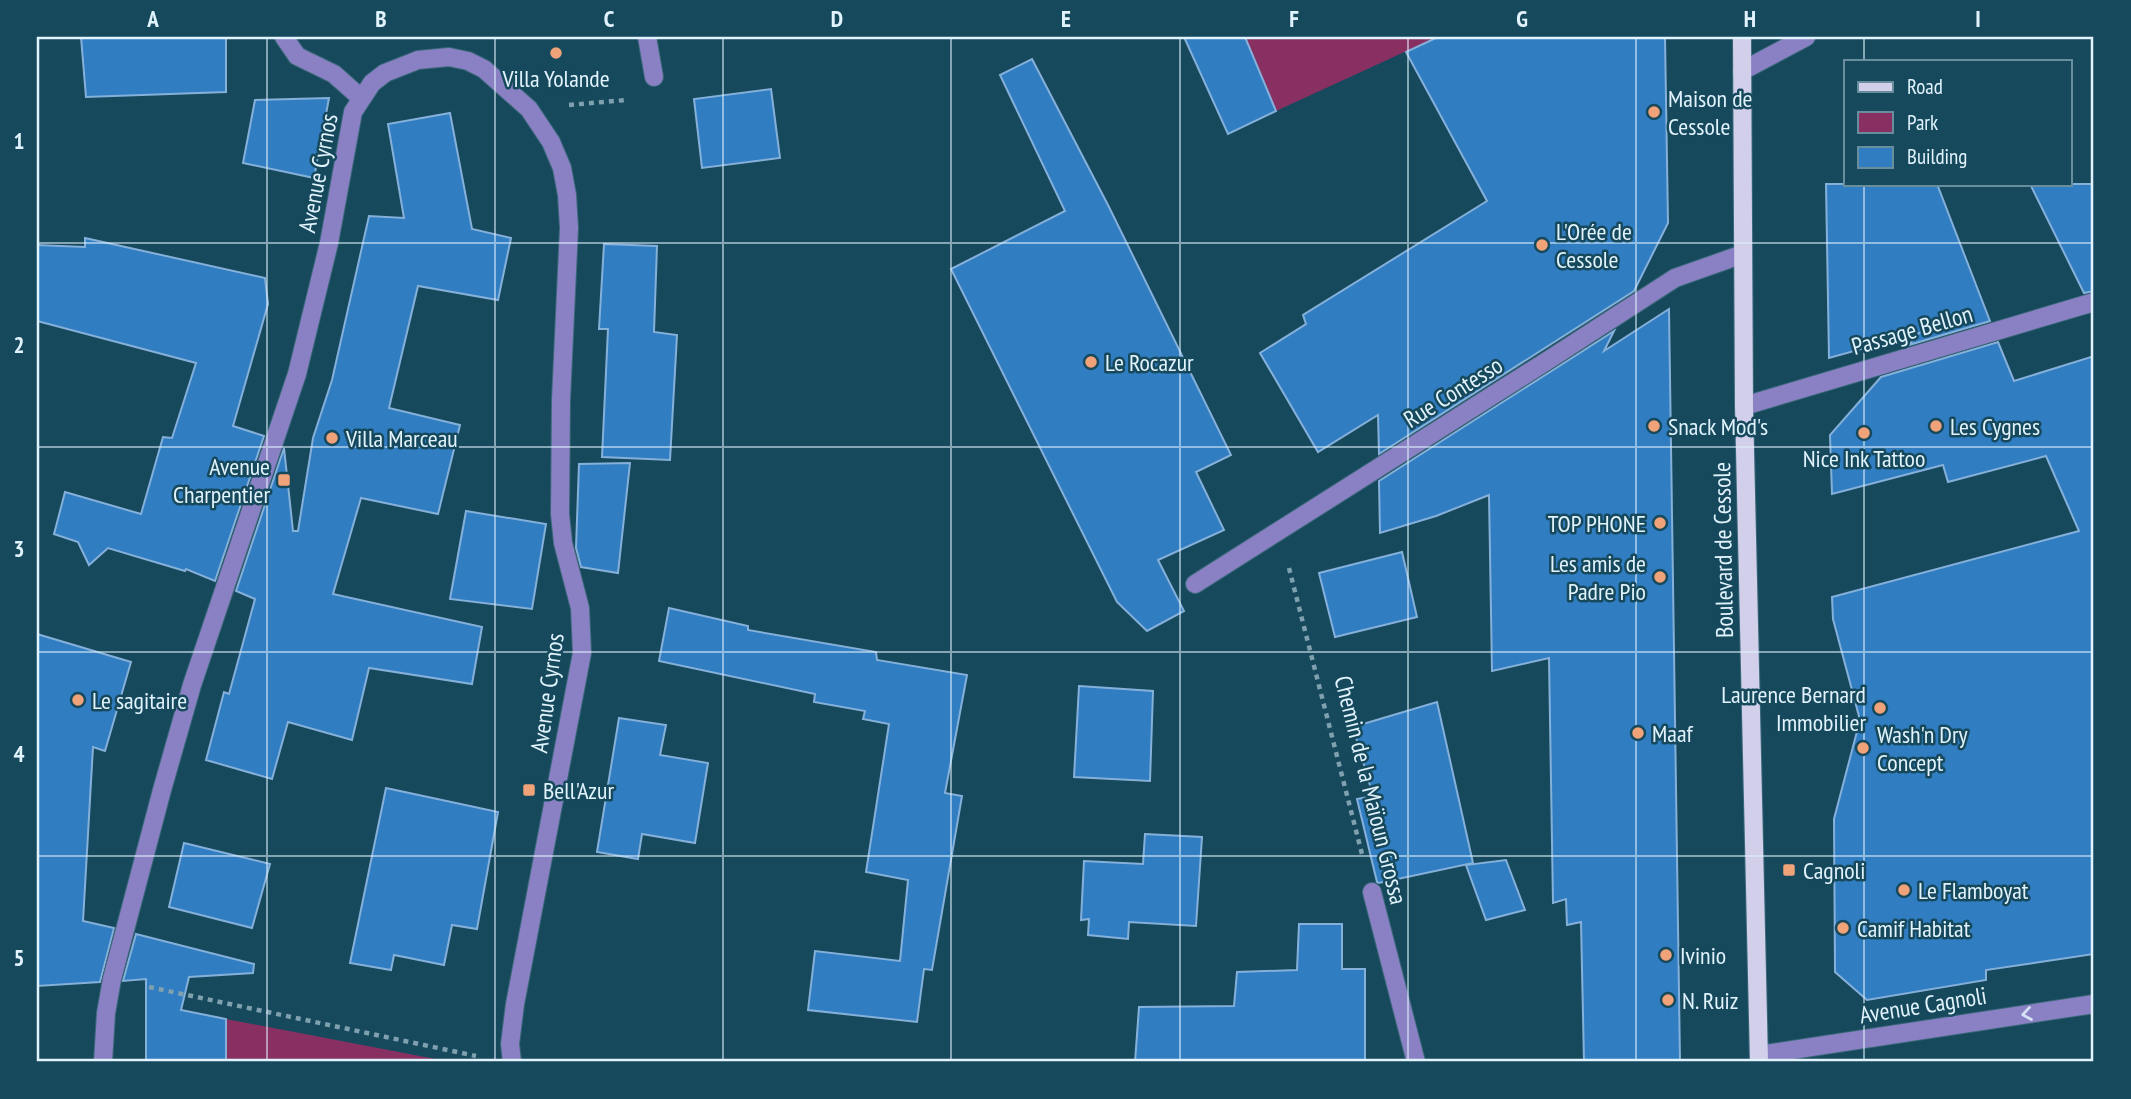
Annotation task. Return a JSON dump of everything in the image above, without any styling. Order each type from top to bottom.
[{"type":"main road","name":"Boulevard de Cessole","points":[[1742,37],[1744,406],[1759,1059]]},
{"type":"street","points":[[284,37],[297,56],[334,74],[361,98]]},
{"type":"street","points":[[647,37],[654,77]]},
{"type":"street","points":[[1742,71],[1806,37]]},
{"type":"street","name":"Avenue Cyrnos","points":[[103,1062],[106,1013],[112,979],[192,685],[297,374],[329,243],[353,113],[372,83],[400,66],[425,58],[450,57],[468,61],[484,69],[529,109],[551,142],[562,168],[567,195],[569,228],[561,400],[560,514],[563,543],[580,608],[582,653],[515,1004],[510,1044],[512,1062]]},
{"type":"street","name":"Rue Contesso","points":[[1195,584],[1675,278],[1743,254]]},
{"type":"street","name":"Passage Bellon","points":[[1744,406],[2094,302]]},
{"type":"street","name":"Chemin de la Maïoun Grossa","points":[[1372,892],[1416,1062]]},
{"type":"street","name":"Avenue Cagnoli","points":[[1759,1059],[2094,1004]]},
{"type":"path","points":[[529,109],[635,99],[634,79],[654,77]]},
{"type":"path","name":"Chemin de la Maïoun Grossa","points":[[1280,530],[1372,892]]},
{"type":"path","points":[[112,979],[477,1056]]},
{"type":"green space","points":[[1216,37],[1437,37],[1276,111],[1263,81],[1214,104],[1198,69],[1226,57]]},
{"type":"green space","points":[[226,1019],[451,1062],[220,1062]]},
{"type":"building","points":[[81,37],[226,37],[226,92],[86,97]]},
{"type":"building","points":[[1184,37],[1245,37],[1276,111],[1228,134]]},
{"type":"building","name":"L'Orée de Cessole","points":[[1438,37],[1665,37],[1668,223],[1634,291],[1379,454],[1378,415],[1318,452],[1260,353],[1306,324],[1303,315],[1487,201],[1406,52]]},
{"type":"building","name":"Le Rocazur","points":[[1032,59],[1108,205],[1231,455],[1196,472],[1224,530],[1158,560],[1184,611],[1147,631],[1117,602],[951,269],[1065,211],[1000,75]]},
{"type":"building","points":[[771,89],[780,158],[702,168],[694,99]]},
{"type":"building","points":[[329,98],[314,178],[243,163],[255,100]]},
{"type":"building","points":[[450,113],[472,229],[511,238],[498,300],[418,286],[389,408],[460,425],[438,514],[361,498],[333,594],[482,627],[472,684],[369,668],[352,740],[288,722],[272,779],[206,760],[224,692],[229,694],[255,599],[236,591],[284,448],[293,531],[298,531],[313,438],[332,380],[369,216],[404,218],[388,124]]},
{"type":"building","points":[[1826,184],[1938,186],[1990,321],[1909,345],[1919,333],[1829,358]]},
{"type":"building","points":[[2094,184],[2094,291],[2084,293],[2031,186]]},
{"type":"building","points":[[85,238],[265,278],[268,304],[233,426],[264,436],[215,581],[186,569],[185,571],[108,548],[89,565],[78,542],[54,534],[65,492],[141,514],[163,437],[172,438],[196,363],[37,321],[37,245],[85,247]]},
{"type":"building","points":[[604,244],[657,246],[654,332],[677,335],[670,460],[602,457],[608,329],[599,329]]},
{"type":"building","points":[[1669,309],[1680,1062],[1584,1062],[1581,922],[1567,925],[1566,899],[1553,903],[1549,658],[1492,671],[1489,495],[1436,516],[1380,533],[1379,481],[1614,331],[1604,351]]},
{"type":"building","points":[[1998,342],[2014,381],[2094,356],[2094,954],[1986,970],[1986,980],[1867,1000],[1835,972],[1834,819],[1860,720],[1833,619],[1832,597],[2079,531],[2046,456],[1948,482],[1943,465],[1832,494],[1830,435],[1881,377]]},
{"type":"building","points":[[630,463],[618,573],[581,567],[576,548],[579,464]]},
{"type":"building","points":[[466,511],[546,524],[532,609],[450,599]]},
{"type":"building","points":[[1402,552],[1417,617],[1335,637],[1319,573]]},
{"type":"building","points":[[669,608],[748,626],[748,630],[876,652],[877,660],[967,675],[945,793],[962,796],[932,970],[924,969],[917,1022],[808,1010],[815,951],[900,961],[908,880],[866,872],[889,724],[863,719],[865,711],[814,702],[815,694],[659,661]]},
{"type":"building","points":[[37,634],[131,662],[105,751],[93,747],[83,921],[114,928],[100,982],[37,986]]},
{"type":"building","points":[[1079,686],[1153,691],[1150,781],[1074,777]]},
{"type":"building","points":[[1437,702],[1473,863],[1379,883],[1357,799],[1373,796],[1353,727]]},
{"type":"building","points":[[619,718],[666,725],[660,755],[708,763],[695,843],[642,834],[638,859],[597,852]]},
{"type":"building","points":[[386,788],[498,812],[477,929],[452,925],[444,965],[394,955],[391,970],[350,963]]},
{"type":"building","points":[[1145,834],[1202,837],[1196,926],[1129,922],[1128,939],[1088,935],[1089,919],[1081,920],[1084,861],[1143,864]]},
{"type":"building","points":[[184,843],[270,864],[252,928],[169,907]]},
{"type":"building","points":[[1506,860],[1525,910],[1486,920],[1466,865]]},
{"type":"building","points":[[1299,924],[1342,924],[1342,969],[1365,969],[1365,1062],[1135,1062],[1139,1007],[1234,1006],[1237,972],[1297,970]]},
{"type":"building","points":[[136,934],[254,964],[253,973],[189,977],[181,1010],[226,1019],[226,1062],[146,1062],[146,979],[123,981]]},
{"type":"place","name":"Villa Yolande","points":[[556,53]]},
{"type":"place","name":"Maison de Cessole","points":[[1654,112]]},
{"type":"place","name":"L'Orée de Cessole","points":[[1542,245]]},
{"type":"place","name":"Le Rocazur","points":[[1091,362]]},
{"type":"place","name":"Snack Mod's","points":[[1654,426]]},
{"type":"place","name":"Les Cygnes","points":[[1936,426]]},
{"type":"place","name":"Nice Ink Tattoo","points":[[1864,433]]},
{"type":"place","name":"Villa Marceau","points":[[332,438]]},
{"type":"place","name":"Avenue Charpentier","points":[[284,480]]},
{"type":"place","name":"TOP PHONE","points":[[1660,523]]},
{"type":"place","name":"Les amis de Padre Pio","points":[[1660,577]]},
{"type":"place","name":"Le sagitaire","points":[[78,700]]},
{"type":"place","name":"Laurence Bernard Immobilier","points":[[1880,708]]},
{"type":"place","name":"Maaf","points":[[1638,733]]},
{"type":"place","name":"Wash'n Dry Concept","points":[[1863,748]]},
{"type":"place","name":"Bell'Azur","points":[[529,790]]},
{"type":"place","name":"Cagnoli","points":[[1789,870]]},
{"type":"place","name":"Le Flamboyat","points":[[1904,890]]},
{"type":"place","name":"Camif Habitat","points":[[1843,928]]},
{"type":"place","name":"Ivinio","points":[[1666,955]]},
{"type":"place","name":"N. Ruiz","points":[[1668,1000]]}]
